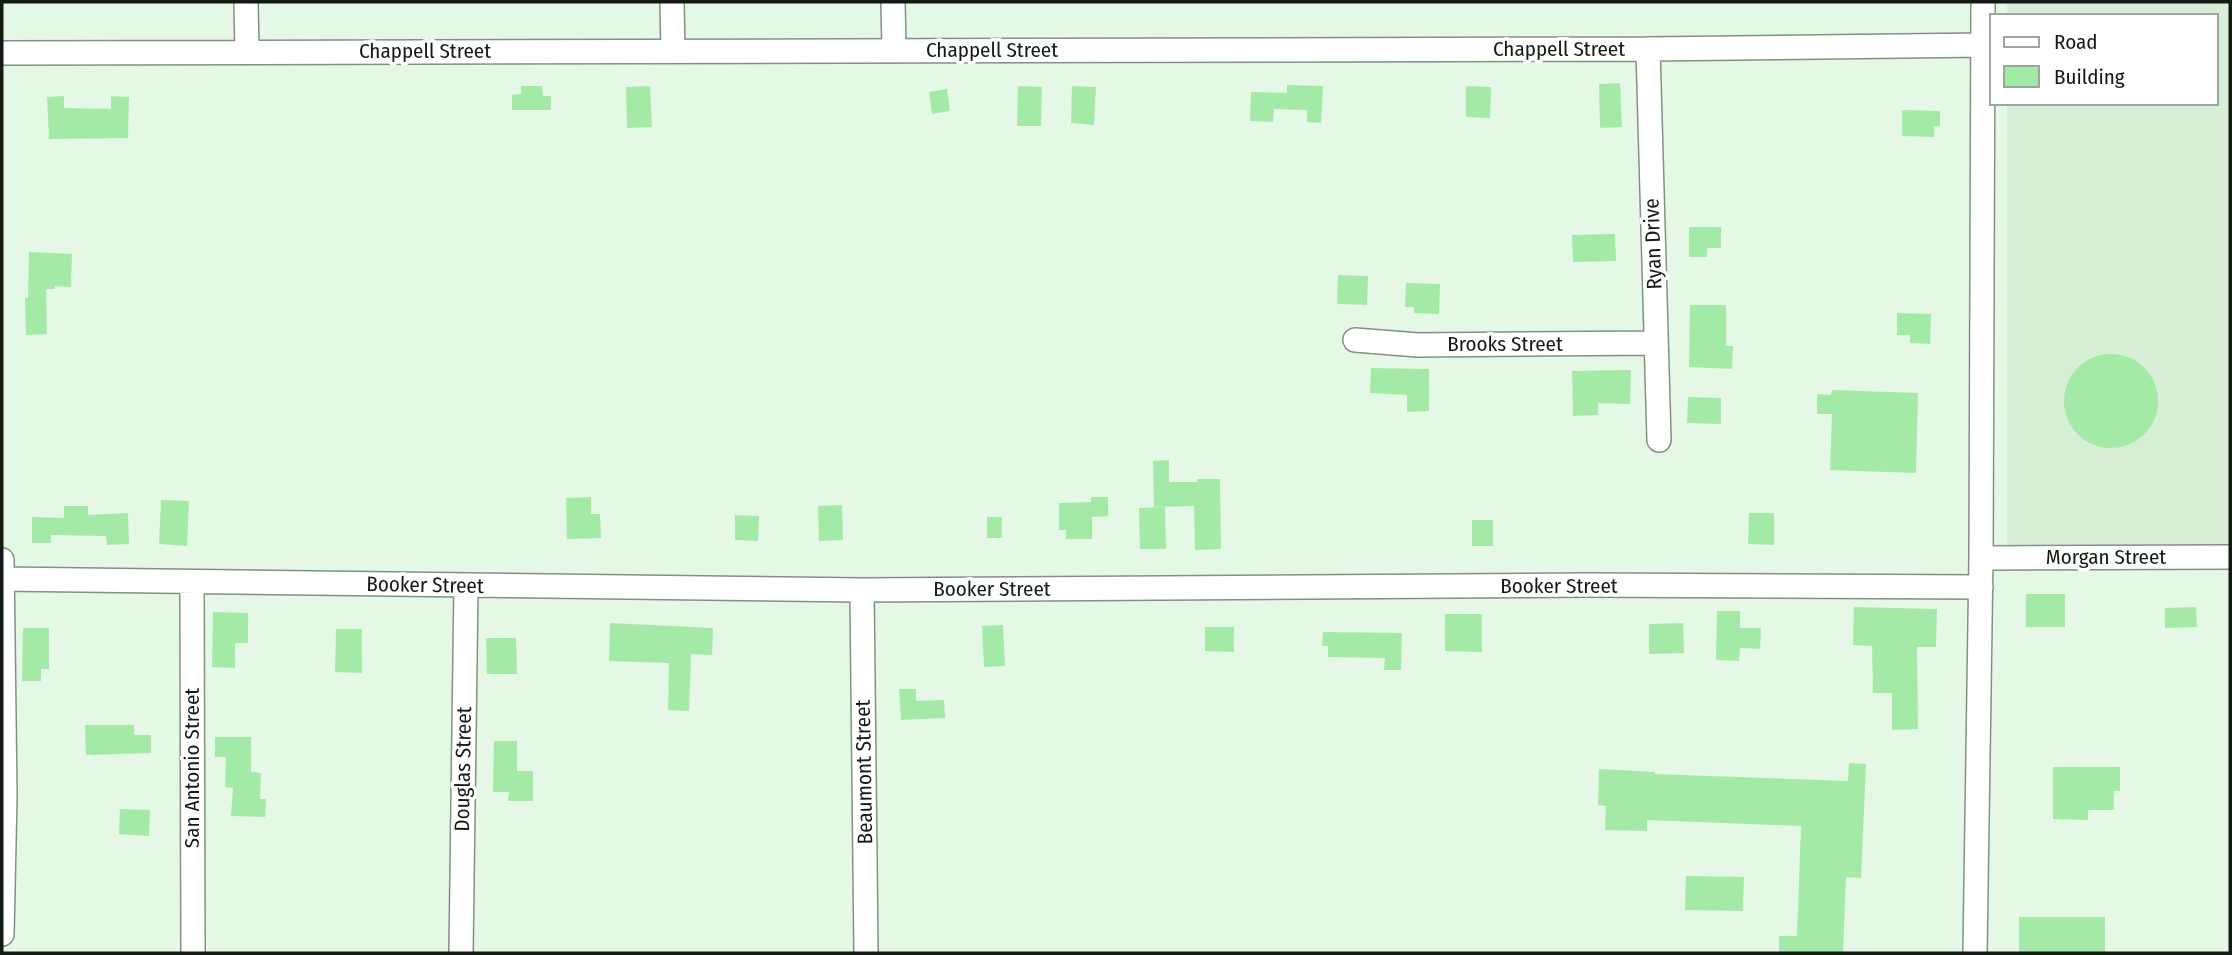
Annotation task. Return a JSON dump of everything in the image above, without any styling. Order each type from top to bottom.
[{"type":"street","points":[[246,2],[247,52]]},
{"type":"street","points":[[672,2],[673,50]]},
{"type":"street","points":[[893,2],[894,49]]},
{"type":"street","points":[[1975,953],[1981,558],[1983,2]]},
{"type":"street","name":"Chappell Street","points":[[2,53],[1648,49],[1983,45]]},
{"type":"street","name":"Ryan Drive","points":[[1648,49],[1658,440]]},
{"type":"street","name":"Brooks Street","points":[[1355,341],[1418,345],[1656,343]]},
{"type":"street","name":"Morgan Street","points":[[1981,558],[2230,557]]},
{"type":"street","points":[[2,934],[5,796],[3,570]]},
{"type":"street","name":"Booker Street","points":[[3,570],[192,582],[862,590],[1573,585],[1980,586]]},
{"type":"street","name":"San Antonio Street","points":[[192,582],[193,953]]},
{"type":"street","name":"Douglas Street","points":[[461,953],[466,585]]},
{"type":"street","name":"Beaumont Street","points":[[862,590],[866,953]]},
{"type":"shaded area","points":[[2007,2],[2230,2],[2230,545],[2007,548],[2007,105],[2218,105],[2218,14],[2007,14]]},
{"type":"building","points":[[1620,83],[1622,127],[1600,128],[1599,84]]},
{"type":"building","points":[[1287,85],[1323,86],[1321,123],[1307,122],[1307,110],[1274,109],[1273,122],[1250,121],[1251,92],[1287,93]]},
{"type":"building","points":[[521,86],[542,86],[543,96],[551,96],[551,110],[512,110],[512,95],[521,94]]},
{"type":"building","points":[[650,86],[652,127],[627,128],[626,87]]},
{"type":"building","points":[[1018,86],[1042,87],[1041,126],[1017,126]]},
{"type":"building","points":[[1072,86],[1096,87],[1094,125],[1071,123]]},
{"type":"building","points":[[1466,86],[1491,87],[1490,118],[1466,117]]},
{"type":"building","points":[[947,89],[950,111],[932,114],[929,92]]},
{"type":"building","points":[[64,96],[64,108],[111,109],[111,96],[129,97],[128,138],[49,139],[47,97]]},
{"type":"building","points":[[1902,110],[1940,111],[1940,126],[1934,126],[1934,137],[1902,136]]},
{"type":"building","points":[[1689,227],[1721,227],[1721,248],[1707,248],[1707,257],[1689,257]]},
{"type":"building","points":[[1615,234],[1616,261],[1573,262],[1572,235]]},
{"type":"building","points":[[29,252],[72,254],[71,287],[55,286],[55,289],[46,289],[47,334],[26,335],[25,298],[28,298]]},
{"type":"building","points":[[1338,275],[1368,276],[1367,305],[1337,304]]},
{"type":"building","points":[[1406,283],[1440,284],[1439,314],[1414,313],[1414,307],[1405,307]]},
{"type":"building","points":[[1690,305],[1726,305],[1726,346],[1733,346],[1732,369],[1689,367]]},
{"type":"building","points":[[1897,313],[1931,314],[1930,344],[1910,343],[1910,335],[1897,335]]},
{"type":"building","points":[[2111,354],[2129,358],[2144,368],[2154,383],[2158,401],[2154,419],[2144,434],[2129,444],[2111,448],[2093,444],[2078,434],[2068,419],[2064,401],[2068,383],[2078,368],[2093,358]]},
{"type":"building","points":[[1371,368],[1429,369],[1429,411],[1407,412],[1407,395],[1370,393]]},
{"type":"building","points":[[1631,370],[1630,404],[1598,403],[1598,415],[1573,416],[1572,371]]},
{"type":"building","points":[[1832,390],[1918,393],[1916,473],[1830,470],[1832,414],[1817,414],[1817,394],[1831,395]]},
{"type":"building","points":[[1688,397],[1721,398],[1721,424],[1687,423]]},
{"type":"building","points":[[1169,460],[1169,482],[1220,479],[1221,549],[1195,550],[1194,506],[1154,507],[1153,461]]},
{"type":"building","points":[[591,497],[591,514],[600,514],[601,538],[567,539],[566,498]]},
{"type":"building","points":[[1091,497],[1108,497],[1108,516],[1092,517],[1092,539],[1066,539],[1066,530],[1059,530],[1059,503],[1091,502]]},
{"type":"building","points":[[161,500],[189,501],[187,546],[159,544]]},
{"type":"building","points":[[842,505],[843,540],[819,541],[818,506]]},
{"type":"building","points":[[64,506],[88,506],[88,515],[128,513],[129,544],[107,545],[106,536],[51,535],[51,543],[32,543],[32,517],[64,518]]},
{"type":"building","points":[[1165,507],[1166,549],[1140,549],[1139,508]]},
{"type":"building","points":[[1749,513],[1774,513],[1774,545],[1748,544]]},
{"type":"building","points":[[735,515],[759,516],[758,541],[735,540]]},
{"type":"building","points":[[987,517],[1002,517],[1002,538],[987,538]]},
{"type":"building","points":[[1472,520],[1493,520],[1493,546],[1472,546]]},
{"type":"building","points":[[2026,594],[2065,594],[2065,627],[2026,627]]},
{"type":"building","points":[[1854,607],[1937,609],[1936,647],[1917,647],[1918,729],[1892,730],[1892,693],[1873,693],[1872,646],[1853,645]]},
{"type":"building","points":[[2196,607],[2197,627],[2165,628],[2165,608]]},
{"type":"building","points":[[1717,611],[1740,611],[1740,628],[1761,628],[1760,649],[1740,648],[1739,661],[1716,660]]},
{"type":"building","points":[[213,612],[248,613],[248,643],[235,643],[235,668],[212,667]]},
{"type":"building","points":[[1445,614],[1482,614],[1482,652],[1445,651]]},
{"type":"building","points":[[610,623],[713,628],[712,655],[691,654],[689,711],[668,710],[669,663],[609,661]]},
{"type":"building","points":[[1683,623],[1684,653],[1649,654],[1649,624]]},
{"type":"building","points":[[1003,625],[1005,666],[984,667],[982,626]]},
{"type":"building","points":[[1205,627],[1234,627],[1234,652],[1205,651]]},
{"type":"building","points":[[23,628],[49,628],[49,669],[41,669],[41,681],[22,681]]},
{"type":"building","points":[[336,629],[362,629],[362,673],[335,672]]},
{"type":"building","points":[[1323,632],[1402,633],[1401,670],[1384,670],[1385,658],[1328,657],[1328,646],[1322,646]]},
{"type":"building","points":[[486,638],[516,638],[517,674],[487,674]]},
{"type":"building","points":[[899,689],[916,689],[916,701],[944,700],[945,718],[901,720]]},
{"type":"building","points":[[85,725],[134,725],[134,735],[151,735],[151,753],[86,755]]},
{"type":"building","points":[[215,737],[251,737],[251,772],[261,773],[260,799],[266,799],[265,817],[231,816],[233,788],[225,787],[226,757],[215,757]]},
{"type":"building","points":[[494,741],[517,741],[517,771],[533,771],[533,801],[508,801],[509,792],[493,792]]},
{"type":"building","points":[[1849,763],[1866,764],[1861,878],[1846,877],[1843,953],[1779,953],[1779,936],[1797,936],[1801,826],[1647,820],[1647,831],[1605,830],[1606,806],[1598,805],[1599,769],[1655,774],[1848,781]]},
{"type":"building","points":[[2053,767],[2120,767],[2120,791],[2114,791],[2114,810],[2088,810],[2088,820],[2053,819]]},
{"type":"building","points":[[120,809],[150,810],[149,836],[119,834]]},
{"type":"building","points":[[1686,876],[1744,877],[1743,911],[1685,910]]},
{"type":"building","points":[[2019,917],[2105,917],[2105,953],[2019,953]]}]
